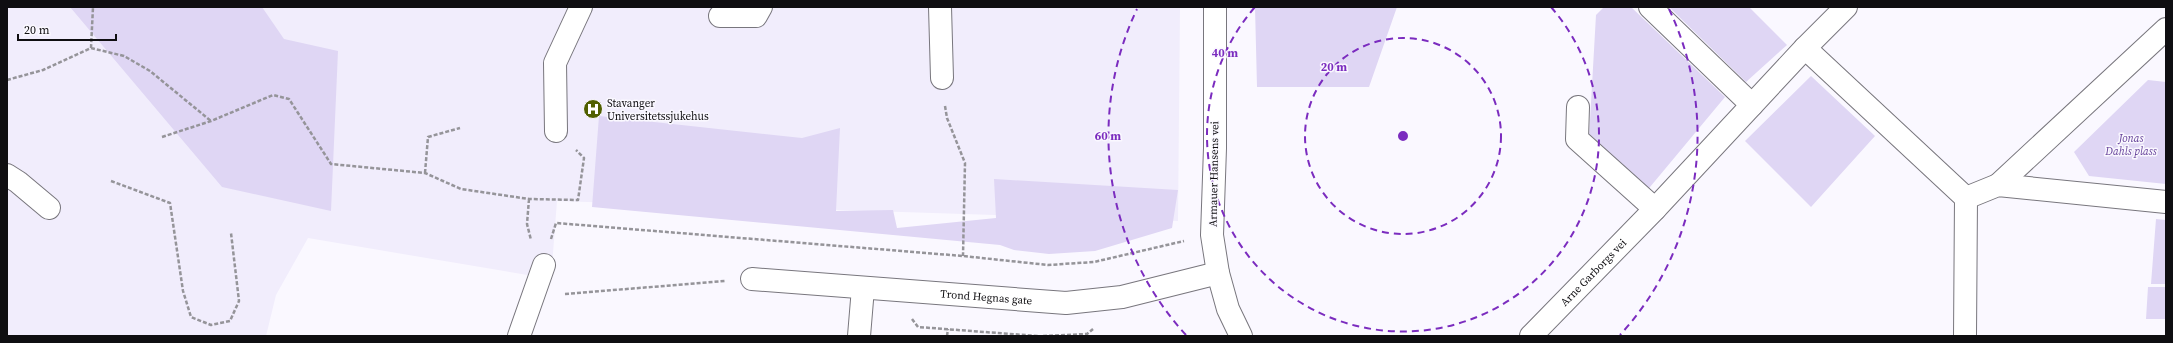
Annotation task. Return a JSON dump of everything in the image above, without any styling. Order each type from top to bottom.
[{"type":"street","points":[[556,131],[555,63],[581,7]]},
{"type":"street","points":[[720,16],[756,16],[761,7]]},
{"type":"street","points":[[940,7],[942,78]]},
{"type":"street","name":"Armauer Hansens vei","points":[[1215,7],[1215,148],[1212,235],[1218,273],[1228,309],[1241,336]]},
{"type":"street","points":[[1650,7],[1752,106]]},
{"type":"street","name":"Arne Garborgs vei","points":[[1531,336],[1655,209],[1805,48],[1846,7]]},
{"type":"street","points":[[1966,198],[1998,185],[2165,33]]},
{"type":"street","points":[[1805,48],[1966,198],[1965,336]]},
{"type":"street","points":[[1578,107],[1577,139],[1655,209]]},
{"type":"street","points":[[7,175],[18,182],[49,208]]},
{"type":"street","points":[[1998,185],[2166,202]]},
{"type":"street","points":[[519,336],[544,265]]},
{"type":"street","name":"Trond Hegnas gate","points":[[752,279],[1066,303],[1122,297],[1218,273]]},
{"type":"street","points":[[859,336],[863,288]]},
{"type":"path","points":[[91,48],[93,7]]},
{"type":"path","points":[[7,80],[42,70],[91,48],[124,56],[150,71],[211,121]]},
{"type":"path","points":[[162,138],[211,121],[273,95],[289,99],[331,164],[425,173],[461,188],[529,199],[578,200],[584,158]]},
{"type":"path","points":[[947,118],[965,163],[963,256]]},
{"type":"path","points":[[425,173],[428,137],[460,128]]},
{"type":"path","points":[[111,181],[170,203],[183,291],[190,317],[211,325],[230,322],[239,301],[231,233]]},
{"type":"path","points":[[527,224],[529,199]]},
{"type":"path","points":[[544,265],[556,223],[963,256],[1048,265],[1094,262],[1186,241]]},
{"type":"path","points":[[532,298],[582,292],[752,279]]},
{"type":"path","points":[[947,336],[948,329]]},
{"type":"shaded area","name":"Stavanger Universitetssjukehus","points":[[7,7],[1180,7],[1178,221],[557,201],[551,279],[308,238],[276,295],[266,336],[7,336]]},
{"type":"green space","points":[[70,7],[262,7],[284,39],[338,51],[331,211],[222,187]]},
{"type":"green space","points":[[1255,7],[1397,7],[1369,87],[1257,87]]},
{"type":"green space","points":[[1604,7],[1631,7],[1725,97],[1645,193],[1589,138],[1596,15]]},
{"type":"green space","points":[[1669,7],[1749,7],[1787,45],[1746,82]]},
{"type":"green space","points":[[1811,76],[1875,136],[1811,207],[1745,141]]},
{"type":"green space","name":"Jonas Dahls plass","points":[[2148,80],[2166,82],[2166,184],[2089,176],[2074,152]]},
{"type":"green space","points":[[599,116],[802,138],[840,128],[836,211],[893,210],[897,228],[996,218],[994,179],[1178,190],[1172,228],[1095,251],[1049,254],[1014,250],[1000,245],[592,207]]},
{"type":"green space","points":[[2156,219],[2166,220],[2166,284],[2151,284]]},
{"type":"green space","points":[[2148,287],[2166,287],[2166,319],[2146,319]]},
{"type":"place","name":"Stavanger Universitetssjukehus","points":[[593,109]]}]
